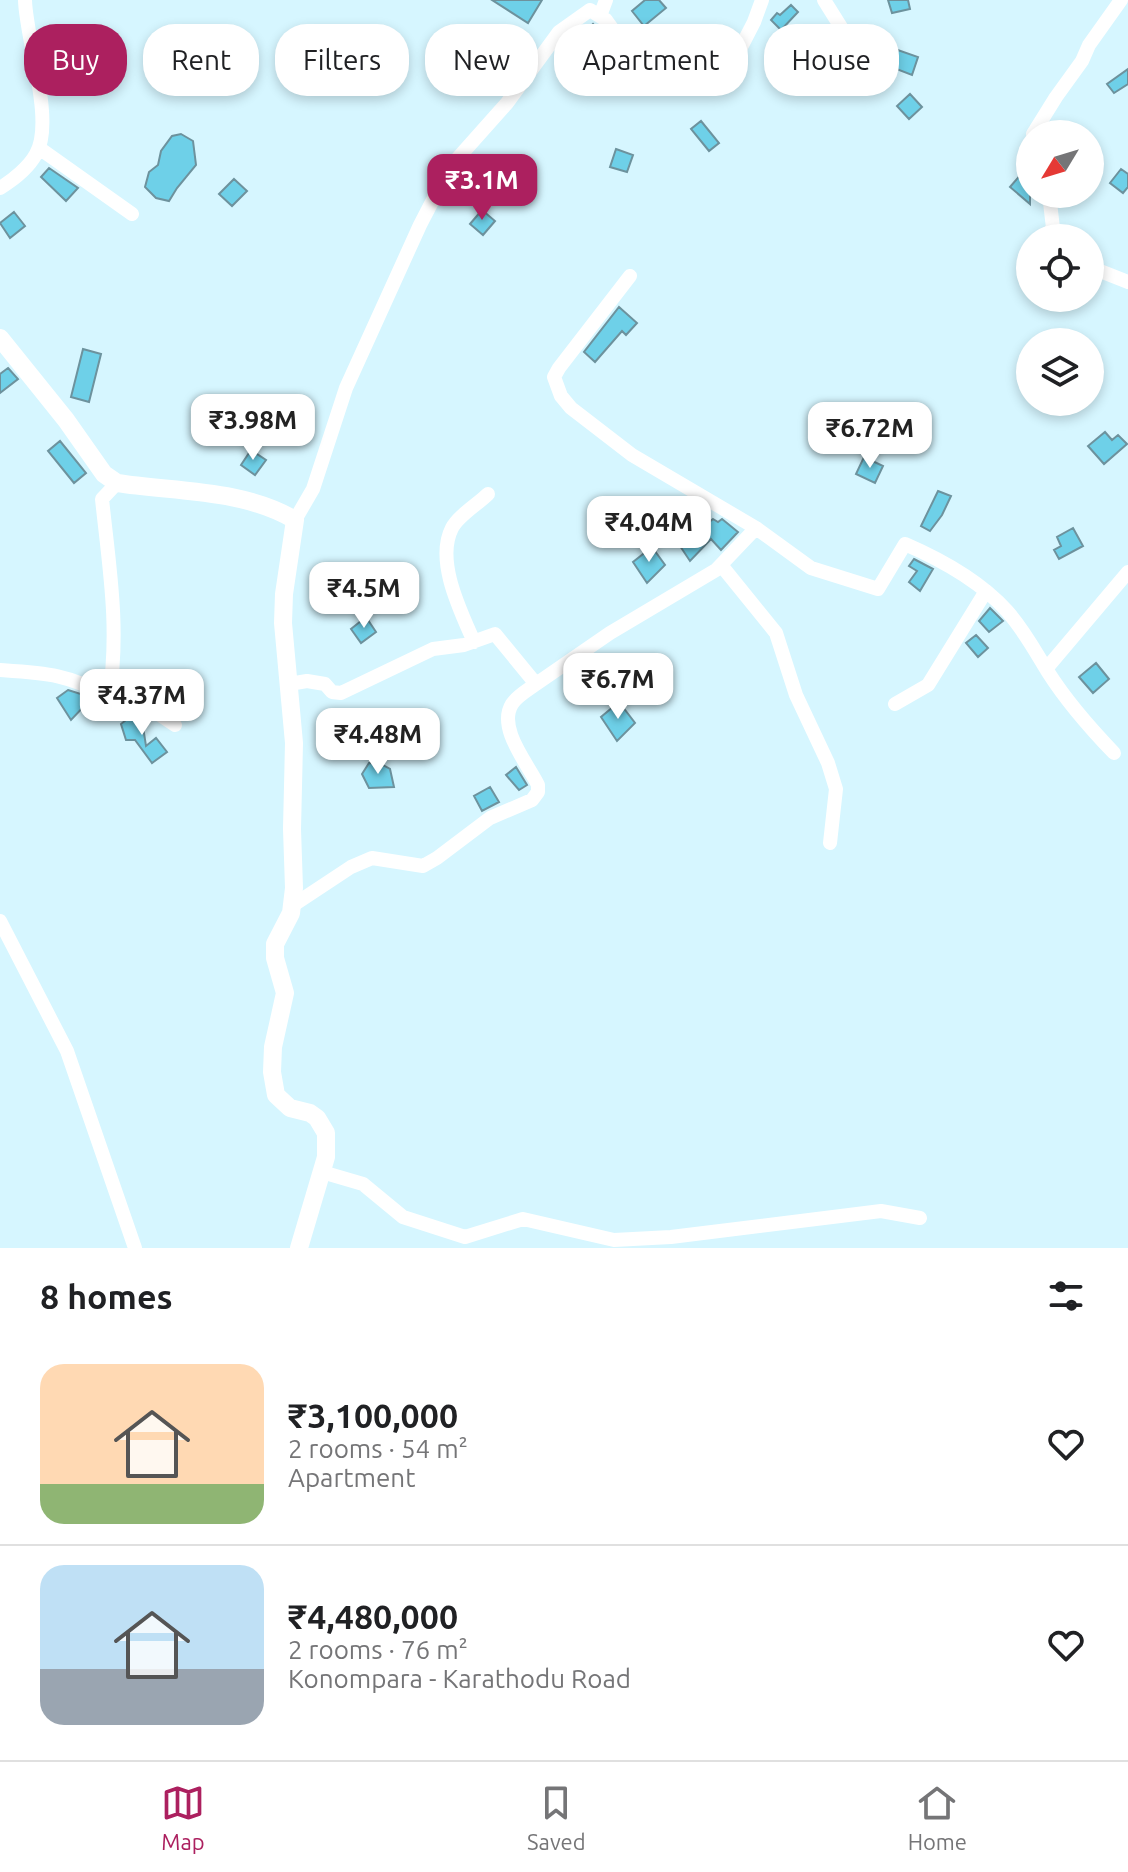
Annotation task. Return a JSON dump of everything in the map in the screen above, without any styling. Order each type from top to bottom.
[{"type":"main road","points":[[0,338],[66,420],[104,474],[117,483],[235,498],[277,510],[295,520],[283,623],[294,743],[294,888],[292,906],[275,944],[275,958],[285,993],[273,1047],[272,1072],[276,1095],[290,1108],[317,1118],[326,1133],[326,1157],[299,1248]]},
{"type":"street","points":[[0,188],[28,163],[42,138],[43,114],[25,0]]},
{"type":"street","points":[[600,16],[606,0]]},
{"type":"street","points":[[295,520],[313,489],[346,388],[420,225],[450,167],[507,103],[559,32],[590,10],[606,20],[619,38],[651,56],[688,68],[714,70],[738,53],[762,0]]},
{"type":"street","points":[[824,0],[839,24]]},
{"type":"street","points":[[1042,120],[1121,0]]},
{"type":"street","points":[[39,148],[132,214]]},
{"type":"street","points":[[1104,273],[1128,282]]},
{"type":"street","points":[[630,276],[554,377],[561,396],[571,408],[632,455],[756,528],[811,568],[878,589],[905,544],[940,559],[986,591],[1007,611],[1036,649],[1079,717],[1114,753]]},
{"type":"street","points":[[109,697],[115,659],[114,609],[102,499],[117,483]]},
{"type":"street","points":[[474,642],[450,588],[448,543],[452,526],[488,494]]},
{"type":"street","points":[[292,906],[351,867],[372,858],[423,866],[490,818],[532,800],[538,792],[538,785],[510,731],[508,718],[514,701],[610,633],[721,565],[756,528]]},
{"type":"street","points":[[721,565],[776,633],[796,695],[828,763],[836,789],[830,843]]},
{"type":"street","points":[[1046,669],[1128,572]]},
{"type":"street","points":[[895,704],[928,685],[986,591]]},
{"type":"street","points":[[289,684],[307,681],[325,684],[332,692],[341,693],[433,649],[474,642],[495,634],[536,684]]},
{"type":"street","points":[[0,670],[56,674],[75,679],[109,697],[142,703],[175,725]]},
{"type":"street","points":[[0,921],[67,1051],[135,1248]]},
{"type":"street","points":[[322,1172],[363,1184],[403,1217],[465,1237],[523,1219],[600,1242],[671,1237],[881,1211],[920,1218]]},
{"type":"building","points":[[492,0],[542,0],[528,23]]},
{"type":"building","points":[[645,0],[659,0],[666,8],[646,24],[642,24],[632,11]]},
{"type":"building","points":[[888,0],[908,0],[910,9],[892,13]]},
{"type":"building","points":[[791,5],[798,12],[787,24],[775,24],[771,20],[777,13],[780,15]]},
{"type":"building","points":[[899,50],[918,57],[912,75],[899,70]]},
{"type":"building","points":[[1128,69],[1128,84],[1114,93],[1107,84]]},
{"type":"building","points":[[910,94],[922,107],[909,119],[897,106]]},
{"type":"building","points":[[701,121],[719,143],[709,151],[691,129]]},
{"type":"building","points":[[181,134],[193,141],[196,165],[169,201],[156,198],[145,187],[149,172],[158,165],[161,151],[172,136]]},
{"type":"building","points":[[616,149],[633,155],[627,172],[610,167]]},
{"type":"building","points":[[49,168],[78,188],[66,201],[41,177]]},
{"type":"building","points":[[1121,169],[1128,174],[1128,187],[1123,193],[1110,183]]},
{"type":"building","points":[[234,179],[247,191],[232,206],[219,194]]},
{"type":"building","points":[[482,210],[495,221],[483,235],[470,224]]},
{"type":"building","points":[[14,212],[25,226],[10,238],[0,223]]},
{"type":"building","points":[[619,307],[637,323],[626,335],[622,331],[595,362],[584,352]]},
{"type":"building","points":[[83,349],[101,354],[89,402],[71,397]]},
{"type":"building","points":[[8,368],[18,379],[0,393],[0,374]]},
{"type":"building","points":[[1105,432],[1112,440],[1118,435],[1127,444],[1104,464],[1088,446]]},
{"type":"building","points":[[60,441],[86,473],[74,483],[48,451]]},
{"type":"building","points":[[251,450],[266,460],[255,475],[241,465]]},
{"type":"building","points":[[864,457],[883,466],[875,483],[856,474]]},
{"type":"building","points":[[938,491],[951,496],[930,531],[921,526]]},
{"type":"building","points":[[713,519],[718,522],[722,519],[738,532],[721,550],[711,539],[690,561],[676,540],[683,525],[691,520],[698,531]]},
{"type":"building","points":[[1073,528],[1083,546],[1059,559],[1054,550],[1061,546],[1057,537]]},
{"type":"building","points":[[652,547],[665,565],[647,583],[633,562]]},
{"type":"building","points":[[914,559],[933,569],[920,591],[909,582],[917,571],[909,566]]},
{"type":"building","points":[[990,608],[1003,621],[989,632],[979,621]]},
{"type":"building","points":[[366,617],[376,632],[361,643],[351,629]]},
{"type":"building","points":[[976,635],[988,648],[978,657],[966,643]]},
{"type":"building","points":[[1096,663],[1109,679],[1093,693],[1079,677]]},
{"type":"building","points":[[68,690],[84,695],[88,702],[71,720],[57,698]]},
{"type":"building","points":[[619,702],[635,723],[617,741],[601,717]]},
{"type":"building","points":[[136,712],[141,714],[146,746],[156,738],[167,752],[152,763],[135,740],[126,740],[121,724]]},
{"type":"building","points":[[369,763],[390,769],[394,787],[369,788],[362,774]]},
{"type":"building","points":[[516,767],[527,785],[519,790],[506,775]]},
{"type":"building","points":[[490,787],[499,802],[482,811],[474,796]]}]
